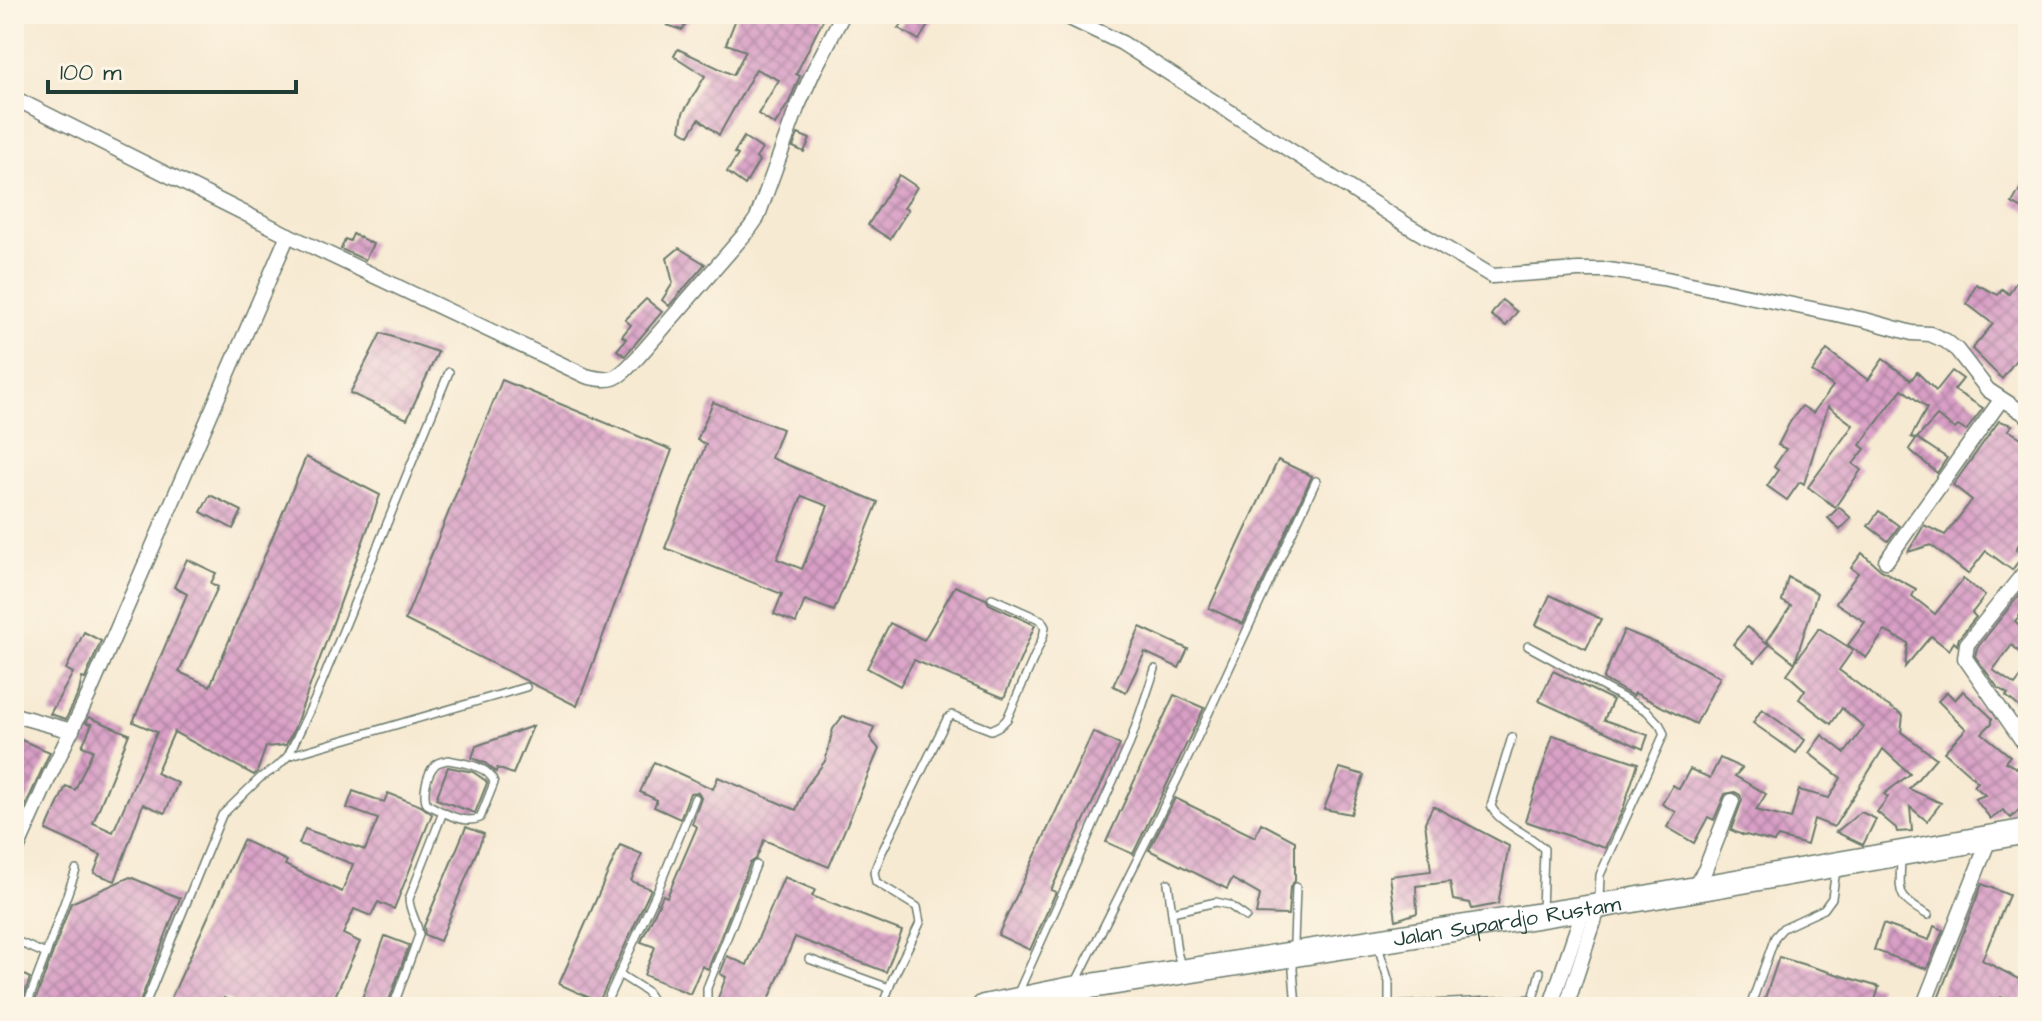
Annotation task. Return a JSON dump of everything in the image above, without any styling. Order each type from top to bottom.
[{"type":"highway","name":"Jalan Supardjo Rustam","points":[[999,1005],[1072,989],[1591,907],[2028,831]]},
{"type":"street","points":[[14,98],[288,235],[586,376],[600,380],[614,379],[623,374],[757,218],[797,108],[843,14]]},
{"type":"street","points":[[1061,14],[1122,43],[1492,276],[1608,270],[1662,278],[1865,320],[1912,333],[1930,334],[1957,350],[1988,390],[2028,416]]},
{"type":"street","points":[[14,856],[72,731],[288,235]]},
{"type":"street","points":[[1886,561],[2001,400]]},
{"type":"street","points":[[2028,568],[1967,644],[1965,658],[2028,749]]},
{"type":"street","points":[[14,715],[72,731]]},
{"type":"street","points":[[1693,889],[1705,870],[1732,801]]},
{"type":"street","points":[[1923,1007],[1990,837]]},
{"type":"street","points":[[1550,1007],[1591,907]]},
{"type":"street","points":[[1566,1007],[1591,907]]},
{"type":"lane","points":[[144,1007],[222,815],[288,756],[321,685],[449,372]]},
{"type":"lane","points":[[1072,989],[1185,764],[1316,481]]},
{"type":"lane","points":[[882,1007],[920,923],[917,907],[876,882],[874,872],[882,852],[947,719],[952,715],[991,730],[1001,725],[1007,719],[1043,637],[1045,627],[1041,620],[992,598]]},
{"type":"lane","points":[[1528,646],[1647,711],[1664,734],[1600,875],[1591,907]]},
{"type":"lane","points":[[999,1005],[1130,743],[1155,669]]},
{"type":"lane","points":[[288,756],[526,687]]},
{"type":"lane","points":[[1512,737],[1491,806],[1497,815],[1544,849],[1542,914]]},
{"type":"lane","points":[[448,760],[465,763],[494,777],[489,800],[480,818],[472,822],[443,812],[427,804],[424,793],[434,766],[448,760]]},
{"type":"lane","points":[[604,1007],[659,887],[695,798]]},
{"type":"lane","points":[[393,1007],[419,935],[409,899],[443,812]]},
{"type":"lane","points":[[1901,853],[1899,887],[1912,906],[1928,915]]},
{"type":"lane","points":[[1750,1007],[1775,937],[1783,928],[1824,909],[1832,898],[1837,864]]},
{"type":"lane","points":[[707,1007],[707,988],[756,865]]},
{"type":"lane","points":[[26,1007],[76,870]]},
{"type":"lane","points":[[1168,883],[1177,952],[1183,971]]},
{"type":"lane","points":[[1296,887],[1293,970],[1296,1007]]},
{"type":"lane","points":[[1172,912],[1216,902],[1229,905],[1246,917]]},
{"type":"lane","points":[[14,940],[46,954]]},
{"type":"lane","points":[[1376,941],[1389,982],[1390,1006],[1532,1003],[1540,972]]},
{"type":"lane","points":[[809,959],[889,988]]},
{"type":"lane","points":[[619,974],[646,991],[657,1007]]},
{"type":"building","points":[[678,14],[693,14],[682,30],[667,25]]},
{"type":"building","points":[[738,14],[826,14],[796,74],[800,76],[789,102],[775,125],[758,114],[779,80],[756,69],[719,135],[699,119],[689,135],[680,130],[683,113],[705,76],[674,56],[678,49],[733,75],[746,51],[726,44]]},
{"type":"building","points":[[912,14],[935,14],[919,40],[898,28]]},
{"type":"building","points":[[798,134],[810,139],[804,152],[793,147]]},
{"type":"building","points":[[744,137],[762,149],[756,158],[759,161],[745,185],[727,172],[738,155],[734,153]]},
{"type":"building","points":[[899,175],[917,187],[904,208],[908,210],[890,239],[868,225]]},
{"type":"building","points":[[2028,175],[2028,212],[2012,203]]},
{"type":"building","points":[[353,234],[373,244],[365,260],[341,249],[345,239],[350,241]]},
{"type":"building","points":[[679,248],[705,264],[669,306],[662,300],[673,283],[667,258]]},
{"type":"building","points":[[2016,282],[2028,289],[2028,343],[2002,379],[1972,349],[1993,324],[1967,304],[1976,284],[1998,295],[2002,289],[2009,294]]},
{"type":"building","points":[[646,299],[662,312],[625,356],[617,350],[626,339],[622,336],[631,325],[625,320]]},
{"type":"building","points":[[1502,300],[1517,312],[1506,326],[1491,315]]},
{"type":"building","points":[[381,333],[438,352],[407,419],[350,393]]},
{"type":"building","points":[[1827,350],[1868,380],[1883,359],[1911,380],[1917,372],[1936,391],[1952,371],[1963,379],[1954,390],[1983,408],[1966,431],[1958,426],[1955,429],[1937,416],[1917,438],[1947,458],[1937,473],[1909,449],[1916,439],[1911,437],[1927,408],[1902,389],[1860,445],[1865,449],[1853,464],[1861,470],[1835,507],[1808,487],[1853,425],[1828,406],[1804,484],[1799,483],[1787,500],[1767,486],[1778,470],[1774,467],[1786,449],[1778,445],[1790,422],[1802,406],[1813,413],[1833,386],[1812,372]]},
{"type":"building","points":[[502,380],[672,450],[577,706],[405,620]]},
{"type":"building","points":[[713,402],[782,429],[771,458],[878,502],[834,611],[805,600],[796,623],[774,614],[782,594],[665,548],[706,444],[697,440]],"holes":[[[802,496],[828,506],[802,569],[777,559]]]},
{"type":"building","points":[[1999,421],[2012,425],[2008,430],[2028,442],[2028,525],[2016,550],[2023,555],[2012,570],[1986,551],[1968,574],[1931,545],[1908,552],[1924,525],[1945,535],[1972,500],[1953,485]]},
{"type":"building","points":[[306,457],[380,495],[286,745],[266,747],[254,775],[174,732],[156,773],[178,783],[165,813],[143,804],[115,881],[94,873],[101,855],[46,830],[66,786],[75,790],[93,750],[82,746],[92,724],[86,723],[89,717],[129,734],[93,823],[113,832],[157,732],[133,722],[187,594],[174,587],[187,559],[216,573],[211,583],[218,587],[179,672],[210,686]]},
{"type":"building","points":[[1278,460],[1312,476],[1243,624],[1209,608]]},
{"type":"building","points":[[210,495],[242,511],[233,529],[201,512]]},
{"type":"building","points":[[1839,507],[1851,518],[1840,530],[1828,518]]},
{"type":"building","points":[[1879,511],[1899,526],[1888,541],[1868,526]]},
{"type":"building","points":[[1862,553],[1881,570],[1916,589],[1912,596],[1935,614],[1963,579],[1985,596],[1972,613],[1976,617],[1957,645],[1954,642],[1949,650],[1931,636],[1905,667],[1908,643],[1885,631],[1866,658],[1848,645],[1865,622],[1836,603],[1858,573],[1851,568]]},
{"type":"building","points":[[1788,577],[1817,593],[1795,662],[1819,628],[1853,650],[1839,670],[1903,715],[1901,732],[1936,758],[1909,789],[1941,803],[1927,821],[1910,807],[1912,831],[1897,832],[1877,812],[1888,797],[1884,794],[1910,774],[1883,749],[1834,827],[1814,819],[1807,845],[1778,837],[1774,842],[1731,830],[1742,800],[1735,792],[1725,794],[1714,820],[1708,817],[1694,843],[1667,827],[1676,812],[1662,804],[1673,785],[1679,789],[1690,769],[1710,778],[1720,758],[1742,768],[1735,776],[1766,794],[1756,810],[1791,819],[1799,790],[1829,798],[1841,778],[1809,753],[1822,735],[1845,753],[1864,727],[1842,708],[1831,724],[1799,699],[1805,690],[1787,674],[1795,663],[1767,641],[1791,606],[1782,601]]},
{"type":"building","points":[[2028,584],[2028,606],[2015,621],[2028,633],[2028,660],[2012,645],[1993,670],[2015,685],[2028,668],[2028,714],[1998,688],[1975,656],[1977,648]]},
{"type":"building","points":[[955,586],[1035,625],[1004,698],[914,660],[900,686],[867,668],[890,623],[924,640]]},
{"type":"building","points":[[1550,595],[1601,619],[1586,649],[1536,625]]},
{"type":"building","points":[[1140,627],[1188,649],[1179,668],[1145,652],[1126,692],[1113,686]]},
{"type":"building","points":[[1747,627],[1769,645],[1755,662],[1733,644]]},
{"type":"building","points":[[1624,630],[1720,677],[1696,724],[1603,679]]},
{"type":"building","points":[[84,632],[101,641],[66,719],[50,714],[73,673],[66,669]]},
{"type":"building","points":[[1553,671],[1613,700],[1604,720],[1648,735],[1643,749],[1539,701]]},
{"type":"building","points":[[1963,691],[1992,718],[1992,723],[1982,733],[2010,756],[2005,762],[2028,774],[2028,801],[2011,818],[2003,810],[1991,819],[1975,799],[1985,795],[1974,786],[1978,782],[1944,752],[1966,729],[1938,701],[1947,692],[1955,700]]},
{"type":"building","points":[[1174,695],[1204,708],[1133,854],[1106,842]]},
{"type":"building","points":[[1762,709],[1805,740],[1796,753],[1753,723]]},
{"type":"building","points":[[843,716],[874,727],[870,738],[879,749],[829,867],[764,840],[756,859],[750,863],[708,969],[702,966],[690,994],[644,975],[655,947],[641,942],[663,895],[667,897],[697,827],[692,824],[701,798],[698,792],[690,793],[680,819],[654,807],[657,800],[640,792],[654,762],[713,789],[718,777],[796,810],[805,788],[825,761],[833,729]]},
{"type":"building","points":[[533,726],[513,774],[497,768],[496,772],[472,758],[476,746]]},
{"type":"building","points":[[1093,732],[1120,745],[1051,890],[1056,892],[1030,950],[998,935]]},
{"type":"building","points":[[1553,735],[1638,763],[1623,809],[1605,848],[1525,821]]},
{"type":"building","points":[[14,737],[50,752],[14,831]]},
{"type":"building","points":[[448,767],[473,772],[486,781],[475,813],[436,799]]},
{"type":"building","points":[[1340,768],[1364,775],[1351,814],[1324,809]]},
{"type":"building","points":[[353,791],[384,802],[388,793],[421,806],[432,814],[394,909],[378,902],[371,916],[354,909],[343,934],[360,942],[330,1007],[244,1007],[224,998],[220,1007],[167,1007],[243,840],[287,861],[285,865],[342,892],[353,864],[299,844],[305,829],[365,850],[378,819],[347,808]]},
{"type":"building","points":[[1175,798],[1255,837],[1261,823],[1295,841],[1295,881],[1290,887],[1288,915],[1256,914],[1260,895],[1232,879],[1227,889],[1149,850]]},
{"type":"building","points":[[1433,806],[1509,846],[1498,904],[1472,909],[1470,903],[1453,900],[1450,882],[1416,886],[1417,913],[1396,920],[1390,876],[1431,871],[1425,822]]},
{"type":"building","points":[[1861,812],[1876,819],[1863,845],[1836,832]]},
{"type":"building","points":[[466,827],[484,834],[440,941],[425,935],[424,926]]},
{"type":"building","points":[[620,845],[642,854],[631,881],[651,889],[599,1002],[559,984]]},
{"type":"building","points":[[130,877],[180,898],[138,1007],[33,1007],[71,903]]},
{"type":"building","points":[[784,877],[815,890],[812,896],[902,931],[886,972],[795,937],[766,1007],[725,1007],[716,1003],[726,977],[720,974],[727,956],[747,965]]},
{"type":"building","points":[[1982,884],[2009,895],[1982,960],[2028,984],[2018,1005],[2001,997],[1996,1007],[1935,1007]]},
{"type":"building","points":[[1883,924],[1929,940],[1934,926],[1943,930],[1927,969],[1874,950]]},
{"type":"building","points":[[385,936],[409,945],[387,1006],[362,998]]},
{"type":"building","points":[[1779,957],[1879,987],[1873,1007],[1762,1007]]},
{"type":"building","points":[[14,970],[30,978],[20,1007],[14,1007]]}]
